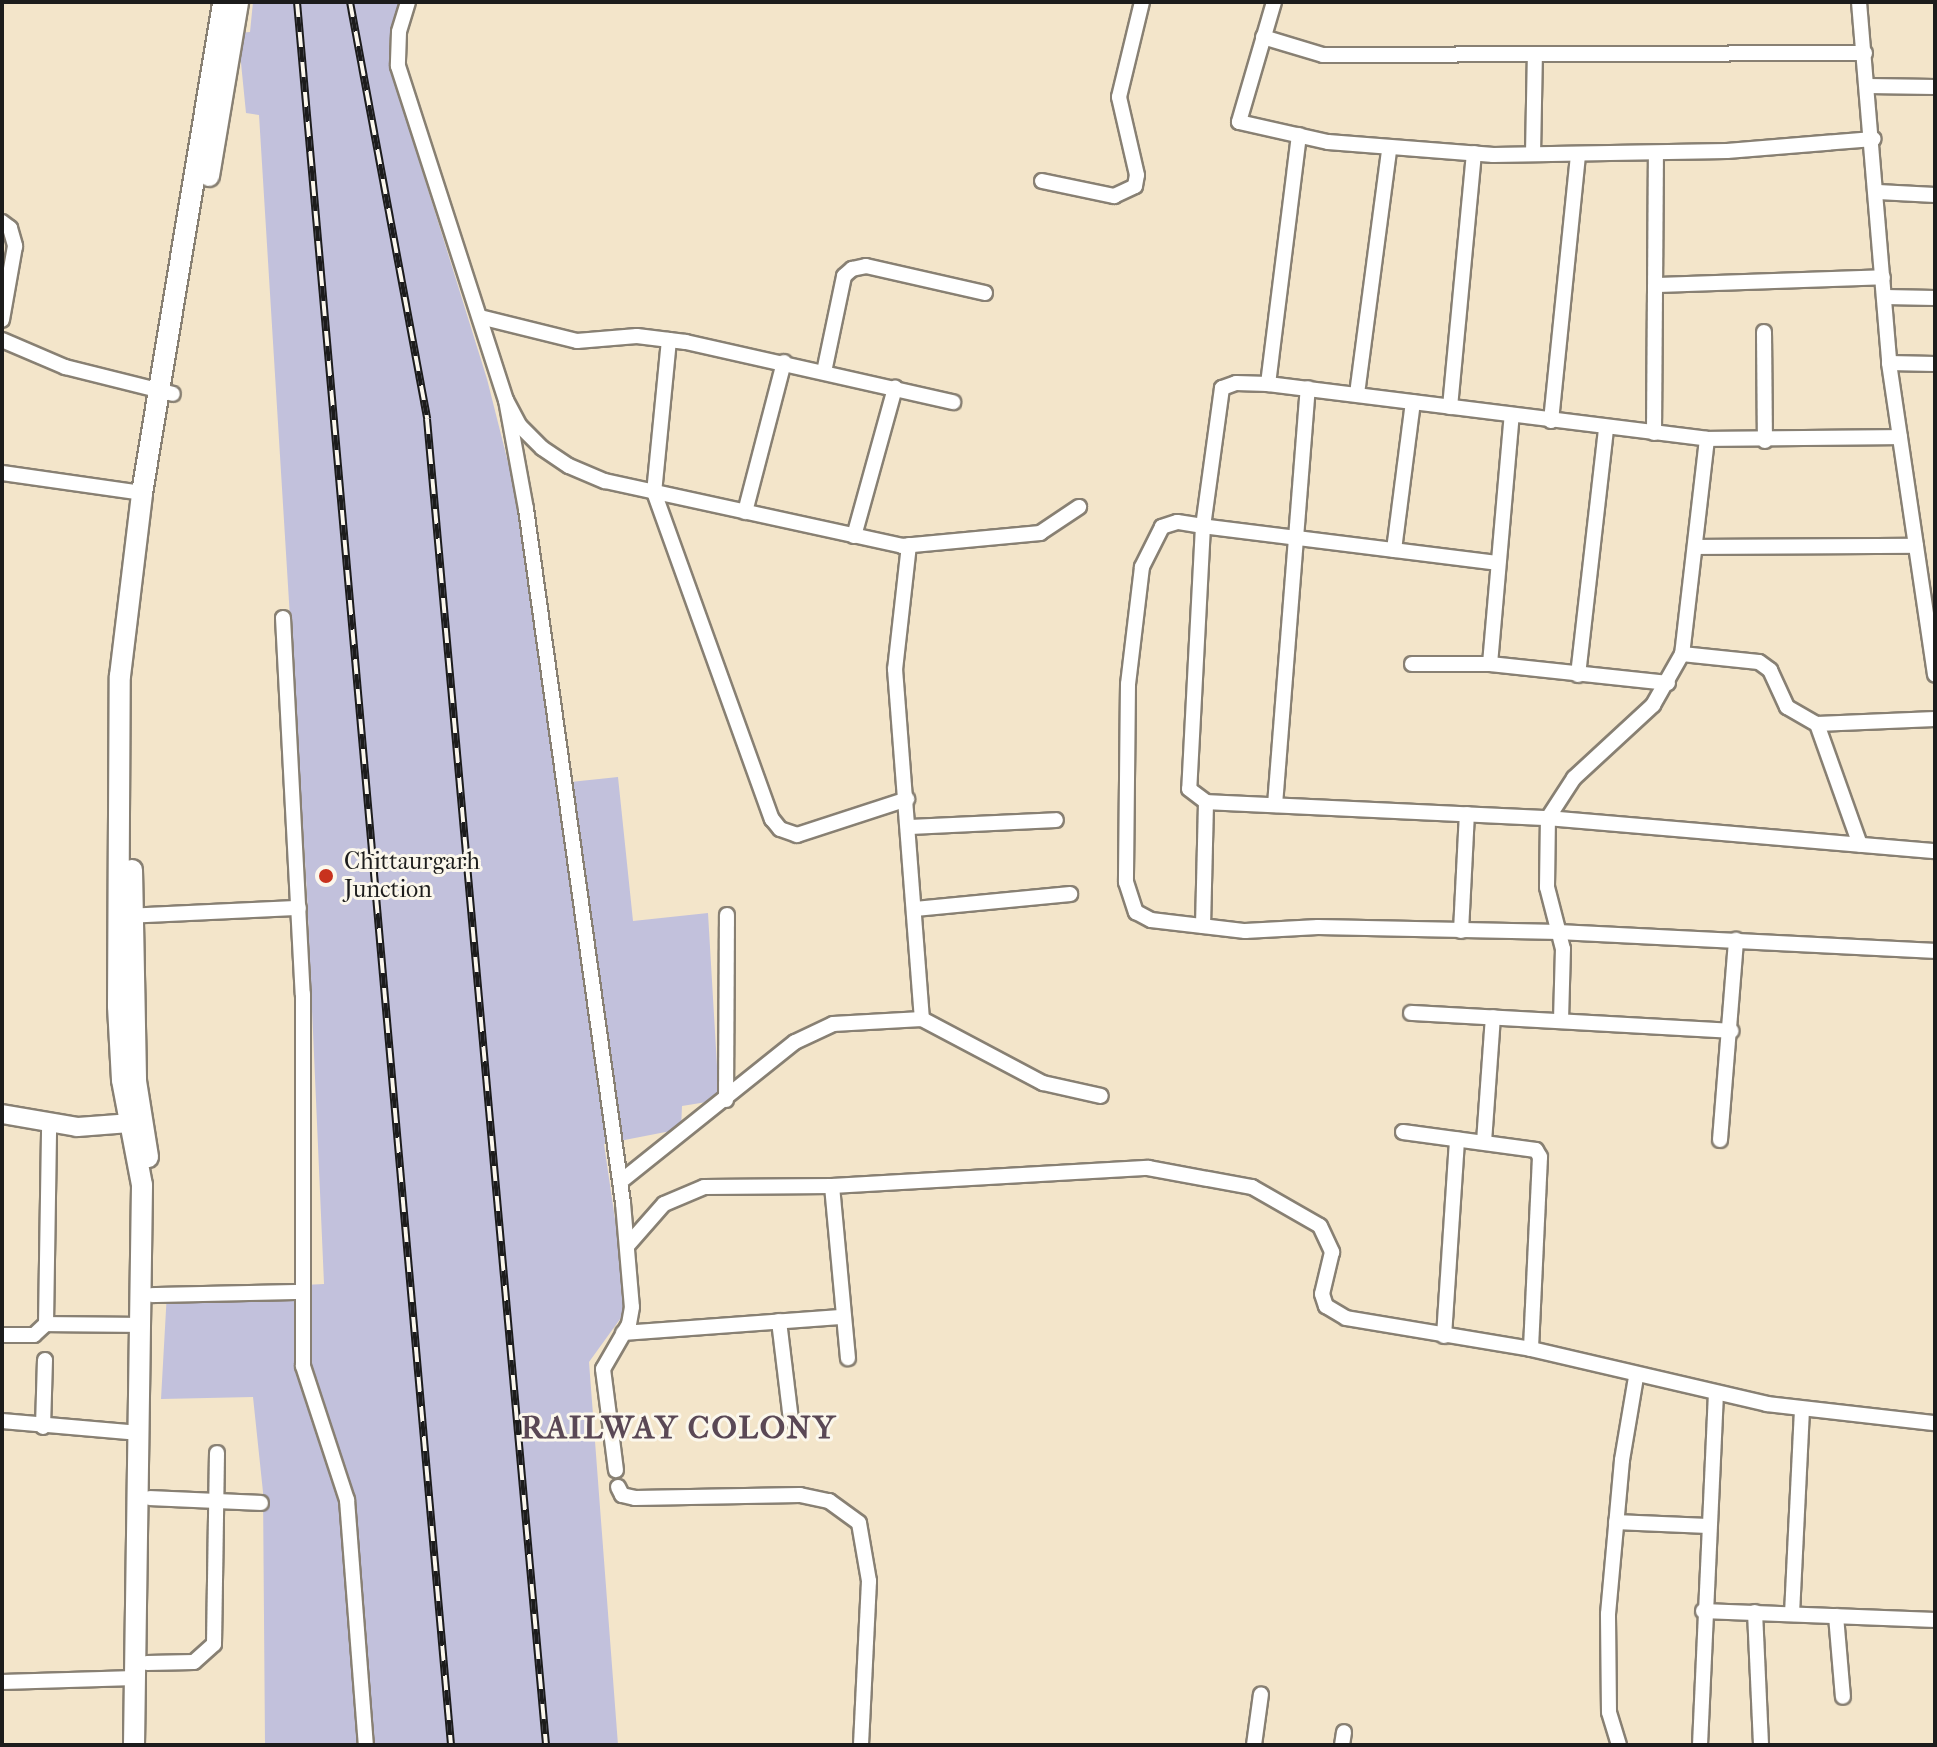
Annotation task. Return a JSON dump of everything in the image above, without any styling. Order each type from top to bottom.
[{"type":"main road","points":[[126,916],[137,623],[166,393],[223,2]]},
{"type":"main road","points":[[145,1745],[141,1671],[139,1433],[142,1185],[126,916],[120,676],[142,493],[166,393],[238,2]]},
{"type":"main road","points":[[134,1745],[150,1498],[152,1295],[152,1185],[136,1123]]},
{"type":"street","points":[[408,2],[399,32],[398,66],[506,400],[526,509],[627,1246],[632,1307],[623,1333],[603,1369],[616,1470]]},
{"type":"street","points":[[1042,181],[1114,196],[1135,186],[1137,175],[1119,97],[1142,2]]},
{"type":"street","points":[[1274,2],[1239,122],[1389,150],[1474,153],[1656,153],[1874,139]]},
{"type":"street","points":[[1859,2],[1874,139],[1889,363],[1935,675]]},
{"type":"street","points":[[1263,37],[1323,55],[1865,53]]},
{"type":"street","points":[[1533,154],[1535,54]]},
{"type":"street","points":[[1868,86],[1935,87]]},
{"type":"street","points":[[1268,384],[1299,135]]},
{"type":"street","points":[[1357,394],[1389,150]]},
{"type":"street","points":[[1450,407],[1474,153]]},
{"type":"street","points":[[1654,433],[1658,285],[1656,153]]},
{"type":"street","points":[[1551,421],[1578,154]]},
{"type":"street","points":[[1878,192],[1935,195]]},
{"type":"street","points":[[2,222],[10,228],[15,246],[2,320]]},
{"type":"street","points":[[824,372],[844,276],[852,269],[866,266],[985,293]]},
{"type":"street","points":[[1658,285],[1883,277]]},
{"type":"street","points":[[1885,297],[1935,298]]},
{"type":"street","points":[[480,317],[577,341],[637,336],[669,340],[784,362],[953,402]]},
{"type":"street","points":[[1764,332],[1765,441]]},
{"type":"street","points":[[2,340],[65,367],[166,393]]},
{"type":"street","points":[[669,340],[654,492],[780,829],[810,833],[907,799]]},
{"type":"street","points":[[745,512],[784,362]]},
{"type":"street","points":[[1889,363],[1935,364]]},
{"type":"street","points":[[1900,437],[1765,441],[1707,439],[1308,388],[1227,384],[1217,395],[1203,526],[1186,777],[1189,789],[1206,802],[1548,818],[1935,851]]},
{"type":"street","points":[[854,536],[895,388]]},
{"type":"street","points":[[1275,805],[1308,388]]},
{"type":"street","points":[[506,400],[520,426],[569,466],[654,492],[854,536],[909,545],[1040,533],[1079,507]]},
{"type":"street","points":[[1394,550],[1413,402]]},
{"type":"street","points":[[1490,664],[1512,415]]},
{"type":"street","points":[[1578,675],[1606,428]]},
{"type":"street","points":[[1561,1020],[1560,932],[1547,887],[1548,818],[1574,778],[1643,715],[1668,683],[1682,654],[1707,439]]},
{"type":"street","points":[[2,473],[142,493]]},
{"type":"street","points":[[1498,563],[1177,522],[1162,527],[1142,567],[1131,628],[1126,882],[1131,906],[1141,916],[1245,931],[1318,927],[1560,932],[1935,951]]},
{"type":"street","points":[[909,545],[895,669],[910,827],[922,1019]]},
{"type":"street","points":[[1695,547],[1916,546]]},
{"type":"street","points":[[283,618],[299,908],[304,1223],[300,1292],[309,1393],[341,1470],[349,1512],[366,1745]]},
{"type":"street","points":[[1682,654],[1759,662],[1770,670],[1787,707],[1817,724],[1935,719]]},
{"type":"street","points":[[1412,664],[1490,664],[1668,683]]},
{"type":"street","points":[[1817,724],[1860,845]]},
{"type":"street","points":[[1203,926],[1206,802]]},
{"type":"street","points":[[1461,931],[1467,814]]},
{"type":"street","points":[[910,827],[1056,820]]},
{"type":"street","points":[[915,909],[1070,894]]},
{"type":"street","points":[[126,916],[299,908]]},
{"type":"street","points":[[726,1100],[727,915]]},
{"type":"street","points":[[1720,1140],[1736,940]]},
{"type":"street","points":[[1411,1013],[1731,1031]]},
{"type":"street","points":[[1484,1142],[1493,1017]]},
{"type":"street","points":[[620,1182],[818,1028],[922,1019],[1043,1083],[1101,1096]]},
{"type":"street","points":[[2,1114],[49,1122],[136,1123]]},
{"type":"street","points":[[46,1324],[49,1122]]},
{"type":"street","points":[[1403,1132],[1529,1146],[1540,1157],[1531,1349]]},
{"type":"street","points":[[1444,1336],[1457,1139]]},
{"type":"street","points":[[627,1246],[664,1204],[690,1190],[832,1186],[1148,1168],[1252,1187],[1320,1226],[1329,1237],[1332,1252],[1322,1294],[1331,1313],[1444,1336],[1531,1349],[1716,1395],[1802,1410],[1935,1423]]},
{"type":"street","points":[[832,1186],[848,1358]]},
{"type":"street","points":[[152,1295],[300,1292]]},
{"type":"street","points":[[623,1333],[843,1317]]},
{"type":"street","points":[[779,1321],[791,1420]]},
{"type":"street","points":[[2,1335],[34,1335],[46,1324],[140,1325]]},
{"type":"street","points":[[43,1427],[45,1360]]},
{"type":"street","points":[[1619,1745],[1609,1712],[1609,1670],[1616,1522],[1636,1377]]},
{"type":"street","points":[[1700,1745],[1703,1611],[1716,1395]]},
{"type":"street","points":[[1792,1614],[1802,1410]]},
{"type":"street","points":[[2,1421],[139,1433]]},
{"type":"street","points":[[2,1682],[141,1671],[194,1662],[212,1650],[217,1453]]},
{"type":"street","points":[[618,1487],[622,1495],[635,1498],[800,1495],[829,1501],[859,1523],[869,1581],[861,1745]]},
{"type":"street","points":[[150,1498],[261,1503]]},
{"type":"street","points":[[1616,1522],[1707,1526]]},
{"type":"street","points":[[1703,1611],[1935,1620]]},
{"type":"street","points":[[1755,1612],[1761,1745]]},
{"type":"street","points":[[1836,1616],[1843,1697]]},
{"type":"street","points":[[1254,1745],[1261,1694]]},
{"type":"shaded area","points":[[253,2],[400,2],[389,43],[398,93],[487,379],[518,502],[561,783],[618,777],[633,921],[708,913],[719,1100],[682,1106],[681,1129],[604,1144],[628,1308],[589,1362],[618,1745],[265,1745],[263,1492],[253,1397],[161,1399],[167,1292],[324,1284],[307,894],[259,115],[246,113],[238,33],[250,32]]},
{"type":"railway","points":[[297,2],[451,1745]]},
{"type":"railway","points":[[350,2],[427,419],[546,1745]]},
{"type":"place","name":"Chittaurgarh Junction","points":[[326,876]]},
{"type":"district","name":"RAILWAY COLONY","points":[[679,1428]]}]
